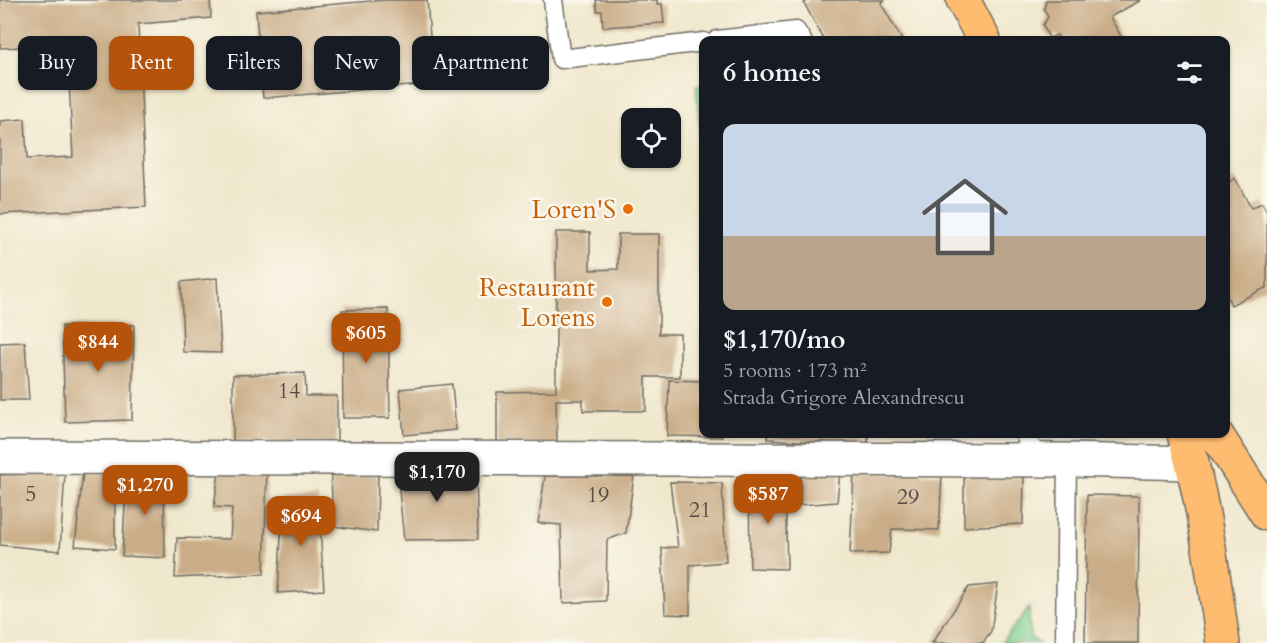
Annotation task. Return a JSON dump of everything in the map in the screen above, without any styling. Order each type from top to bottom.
[{"type":"main road","points":[[963,0],[982,36]]},
{"type":"main road","points":[[1219,438],[1267,514]]},
{"type":"main road","points":[[1188,448],[1214,581],[1223,643]]},
{"type":"street","points":[[0,457],[1044,451],[1188,448]]},
{"type":"lane","points":[[553,0],[561,59],[699,43]]},
{"type":"lane","points":[[752,36],[796,31],[799,36]]},
{"type":"lane","points":[[1044,451],[1065,643]]},
{"type":"green space","points":[[696,86],[699,86],[699,117]]},
{"type":"green space","points":[[1029,608],[1030,637],[1040,643],[1001,643]]},
{"type":"building","points":[[0,0],[210,0],[211,18],[138,24],[139,36],[109,36],[109,90],[141,90],[146,207],[0,214],[0,121],[25,119],[27,159],[73,157],[69,90],[97,90],[97,36],[18,36],[18,47],[0,48]]},
{"type":"building","points":[[383,0],[427,0],[430,36],[412,36],[412,86],[400,87],[400,36],[314,36],[314,90],[361,90],[263,98],[262,90],[302,90],[302,36],[258,36],[256,11]]},
{"type":"building","points":[[596,0],[657,0],[657,4],[662,4],[664,23],[603,27],[602,11],[597,11]]},
{"type":"building","points":[[809,0],[885,0],[881,3],[900,36],[822,36],[804,3]]},
{"type":"building","points":[[1046,0],[1141,0],[1110,17],[1121,36],[1048,36],[1043,25],[1048,17],[1044,9]]},
{"type":"building","points":[[1235,178],[1251,208],[1262,203],[1267,212],[1267,287],[1231,305],[1230,303],[1230,181]]},
{"type":"building","name":"Restaurant Lorens","points":[[556,232],[590,232],[590,270],[618,269],[618,234],[659,234],[659,334],[680,334],[680,377],[646,377],[646,411],[583,411],[583,400],[556,400],[557,444],[497,444],[497,392],[556,391]]},
{"type":"building","points":[[217,278],[221,353],[183,352],[181,282]]},
{"type":"building","points":[[388,309],[390,418],[343,418],[342,310]]},
{"type":"building","points":[[134,325],[132,420],[65,422],[62,326]]},
{"type":"building","points":[[25,342],[29,400],[0,400],[0,343]]},
{"type":"building","points":[[305,373],[306,396],[337,396],[337,444],[233,441],[233,375]]},
{"type":"building","points":[[669,380],[699,381],[699,437],[667,436]]},
{"type":"building","points":[[452,384],[456,430],[404,435],[400,389]]},
{"type":"building","points":[[868,438],[868,445],[768,439]]},
{"type":"building","points":[[396,461],[476,472],[478,539],[404,540]]},
{"type":"building","points":[[267,470],[264,574],[175,578],[177,538],[230,539],[232,508],[214,507],[219,473]]},
{"type":"building","points":[[83,472],[115,474],[115,549],[75,546]]},
{"type":"building","points":[[801,472],[840,472],[837,502],[800,505]]},
{"type":"building","points":[[65,473],[60,551],[0,545],[0,475]]},
{"type":"building","points":[[127,473],[164,473],[165,558],[122,556]]},
{"type":"building","points":[[854,473],[942,474],[939,530],[892,529],[889,553],[850,554]]},
{"type":"building","points":[[331,474],[378,475],[377,532],[333,526]]},
{"type":"building","points":[[964,474],[1024,477],[1023,524],[964,527]]},
{"type":"building","points":[[545,476],[634,476],[626,533],[607,540],[606,601],[563,603],[561,525],[538,523]]},
{"type":"building","points":[[749,480],[785,482],[787,569],[750,568]]},
{"type":"building","points":[[670,482],[722,483],[726,562],[690,565],[690,615],[665,614],[662,548],[678,547]]},
{"type":"building","points":[[1087,495],[1139,496],[1138,643],[1085,643]]},
{"type":"building","points":[[318,497],[324,590],[278,593],[283,499]]},
{"type":"building","points":[[998,584],[991,631],[983,643],[932,643],[969,587]]},
{"type":"place","name":"Loren'S","points":[[628,209]]},
{"type":"place","name":"Restaurant Lorens","points":[[607,302]]}]
